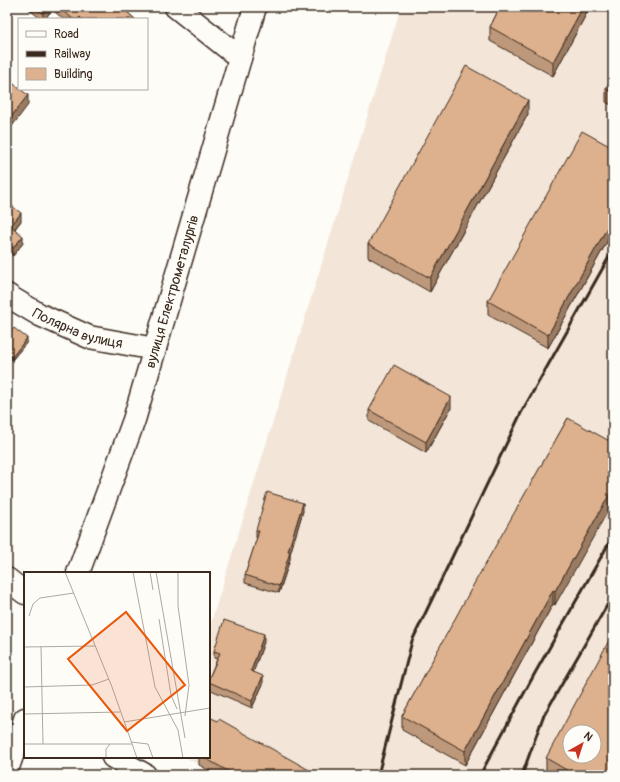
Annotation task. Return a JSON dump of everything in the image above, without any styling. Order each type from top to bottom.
[{"type":"main road","points":[[176,7],[240,58]]},
{"type":"main road","name":"вулиця Електрометалургів","points":[[78,572],[134,420],[254,7]]},
{"type":"main road","name":"Полярна вулиця","points":[[7,295],[40,314],[89,337],[154,349]]},
{"type":"main road","points":[[7,579],[24,592]]},
{"type":"main road","points":[[7,770],[24,722]]},
{"type":"main road","points":[[115,758],[145,775]]},
{"type":"shaded area","points":[[401,7],[613,7],[613,775],[217,775],[187,758],[210,758],[210,626]]},
{"type":"building","points":[[35,7],[48,7],[43,13]]},
{"type":"building","points":[[58,7],[121,7],[134,18],[80,17],[72,18]]},
{"type":"building","points":[[500,7],[583,7],[553,62],[490,27]]},
{"type":"building","points":[[466,66],[528,100],[430,278],[368,244]]},
{"type":"building","points":[[613,76],[613,92],[606,89]]},
{"type":"building","points":[[7,79],[18,87],[18,90],[21,90],[28,95],[7,122]]},
{"type":"building","points":[[582,131],[613,148],[613,217],[548,335],[488,301]]},
{"type":"building","points":[[7,202],[21,213],[11,226],[23,236],[13,248],[7,244]]},
{"type":"building","points":[[14,328],[27,338],[12,357],[7,352],[7,336]]},
{"type":"building","points":[[394,365],[451,397],[426,442],[369,410]]},
{"type":"building","points":[[568,418],[613,443],[613,488],[555,591],[553,590],[465,751],[402,716],[475,582]]},
{"type":"building","points":[[267,492],[303,503],[279,586],[245,575],[259,531],[256,530]]},
{"type":"building","points":[[224,620],[264,634],[251,671],[263,676],[252,701],[210,682],[210,676],[220,653],[214,651]]},
{"type":"building","points":[[613,633],[613,775],[575,775],[546,758],[562,728],[562,764],[602,764],[602,724],[564,724]]},
{"type":"building","points":[[210,717],[218,721],[219,719],[318,775],[235,775],[205,758],[210,758]]},
{"type":"railway","points":[[378,775],[412,641],[521,413],[613,250]]},
{"type":"railway","points":[[480,775],[535,673],[613,536]]},
{"type":"railway","points":[[522,775],[543,717],[613,595]]}]
